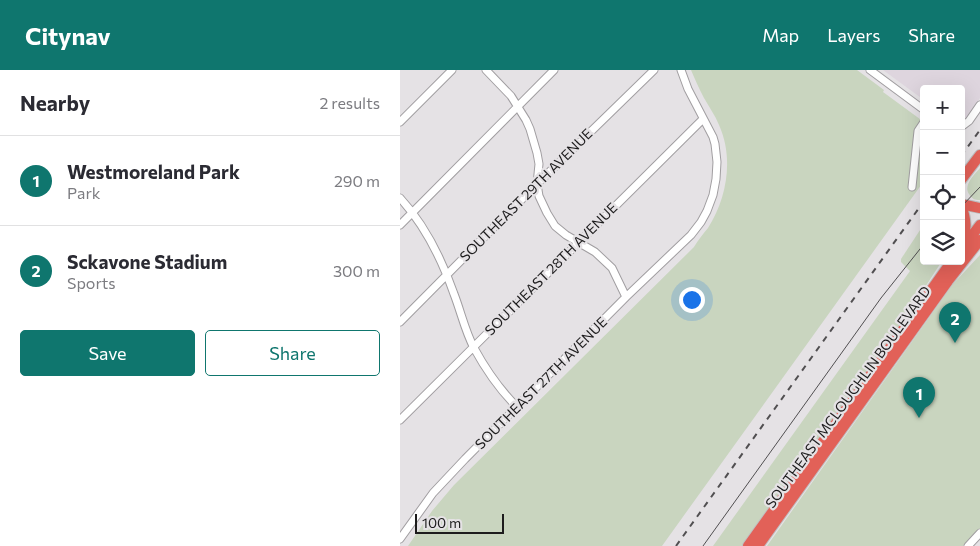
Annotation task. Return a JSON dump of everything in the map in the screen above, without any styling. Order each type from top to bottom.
[{"type":"highway","points":[[965,175],[980,155]]},
{"type":"highway","points":[[965,205],[980,208]]},
{"type":"highway","points":[[965,218],[965,231]]},
{"type":"highway","points":[[965,244],[980,225]]},
{"type":"highway","name":"SOUTHEAST MCLOUGHLIN BOULEVARD","points":[[758,546],[948,281],[980,240]]},
{"type":"highway","name":"SOUTHEAST MCLOUGHLIN BOULEVARD","points":[[748,546],[949,265]]},
{"type":"street","points":[[400,122],[452,70]]},
{"type":"street","points":[[486,70],[511,96],[526,120],[539,164],[537,184],[539,196],[547,213],[555,226],[578,243],[595,252],[612,268],[626,298]]},
{"type":"street","points":[[400,225],[554,70]]},
{"type":"street","name":"SOUTHEAST 29TH AVENUE","points":[[400,322],[654,70]]},
{"type":"street","name":"SOUTHEAST 27TH AVENUE","points":[[400,538],[433,493],[464,459],[691,235],[700,222],[713,194],[716,179],[715,144],[688,89],[681,70]]},
{"type":"street","points":[[870,70],[920,107]]},
{"type":"street","points":[[965,124],[980,105]]},
{"type":"street","name":"SOUTHEAST 28TH AVENUE","points":[[400,420],[703,120]]},
{"type":"street","points":[[912,187],[918,131],[920,128]]},
{"type":"street","points":[[400,198],[412,213],[440,258],[474,347],[493,379],[517,407]]},
{"type":"street","points":[[968,546],[980,533]]},
{"type":"shaded area","points":[[883,70],[980,70],[980,98],[965,120],[965,85],[920,85],[920,97]]},
{"type":"green space","points":[[691,70],[857,70],[920,119],[920,187],[662,546],[408,546],[432,511],[454,485],[694,247],[708,228],[715,216],[724,191],[727,164],[724,138],[717,121],[702,95]]},
{"type":"green space","points":[[980,168],[980,200],[971,197],[967,187]]},
{"type":"green space","points":[[920,230],[920,265],[939,265],[905,318],[742,546],[713,546],[910,271],[901,262],[901,259]]},
{"type":"green space","points":[[980,255],[980,528],[963,546],[767,546],[953,284]]},
{"type":"tram line","points":[[965,203],[980,187]]},
{"type":"tram line","points":[[703,546],[881,298],[920,249]]},
{"type":"railway","points":[[965,151],[980,130]]},
{"type":"railway","points":[[676,546],[920,207]]},
{"type":"place","name":"Sckavone Stadium","points":[[955,343]]},
{"type":"place","name":"Westmoreland Park","points":[[919,418]]}]
